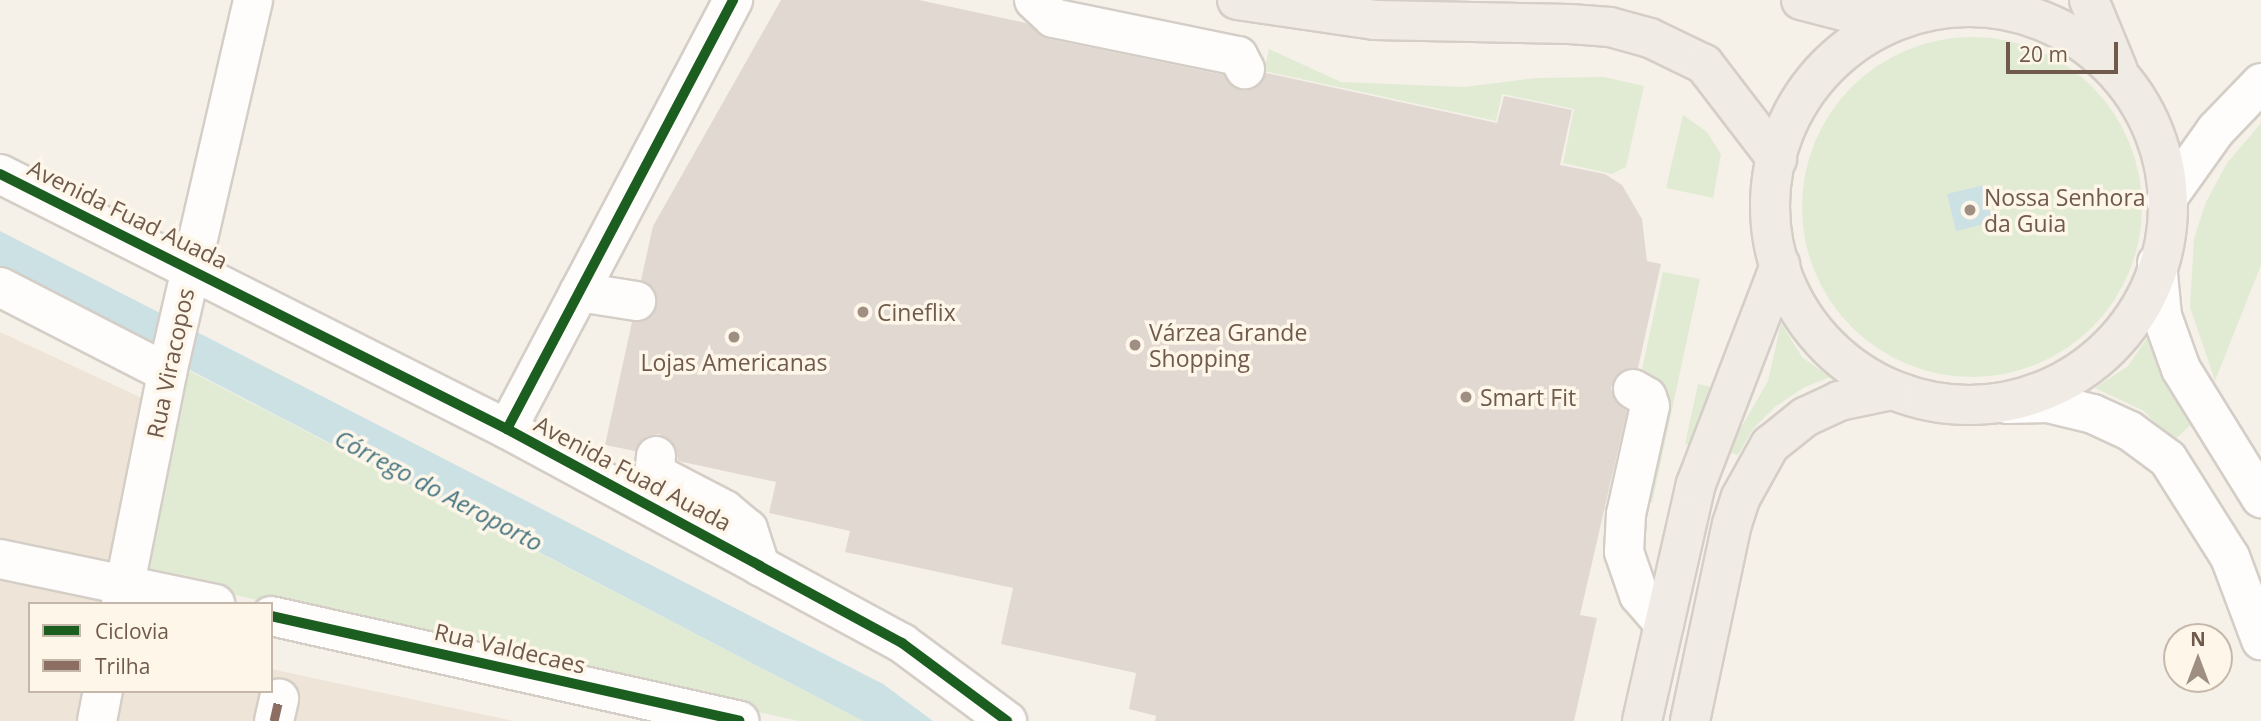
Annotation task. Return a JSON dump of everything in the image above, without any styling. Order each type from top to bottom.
[{"type":"main road","points":[[1237,0],[1375,20],[1610,27],[1650,38],[1704,64],[1777,159]]},
{"type":"main road","points":[[1801,0],[1855,13],[1984,3],[2035,17],[2073,37],[2122,80]]},
{"type":"main road","points":[[1931,7],[1861,38],[1828,65],[1801,99],[1777,159],[1772,223],[1780,265],[1797,305],[1823,340],[1855,369],[1892,390],[1955,407],[2007,404],[2067,380],[2101,354],[2130,322],[2157,263],[2166,200],[2153,136],[2122,80],[2089,0]]},
{"type":"main road","points":[[1642,721],[1696,484],[1780,265]]},
{"type":"main road","points":[[1690,721],[1732,524],[1741,497],[1770,445],[1805,417],[1839,401],[1892,390]]},
{"type":"street","name":"Rua Viracopos","points":[[122,594],[167,371],[253,0]]},
{"type":"street","points":[[508,429],[733,0]]},
{"type":"street","points":[[1034,0],[1053,18],[1238,57],[1245,69]]},
{"type":"street","points":[[2166,200],[2216,130],[2261,83]]},
{"type":"street","name":"Avenida Fuad Auada","points":[[0,174],[191,267],[508,429],[902,643],[1007,721]]},
{"type":"street","points":[[2157,263],[2162,316],[2181,369],[2261,498]]},
{"type":"street","points":[[0,287],[167,371]]},
{"type":"street","points":[[579,292],[636,301]]},
{"type":"street","points":[[1633,389],[1647,397],[1650,406],[1626,514],[1624,552],[1639,595],[1664,624]]},
{"type":"street","points":[[2007,404],[2048,402],[2093,414],[2130,430],[2168,458],[2230,557],[2261,640]]},
{"type":"street","points":[[656,456],[655,467],[662,477],[724,510],[748,529],[757,544],[760,566]]},
{"type":"street","points":[[0,559],[122,594],[196,602]]},
{"type":"street","name":"Rua Valdecaes","points":[[273,616],[739,721]]},
{"type":"street","points":[[97,721],[103,693]]},
{"type":"shaded area","points":[[0,332],[187,419],[145,602],[28,602],[28,693],[273,693],[273,669],[513,721],[0,721]]},
{"type":"green space","points":[[1972,37],[2021,44],[2052,57],[2080,75],[2104,99],[2122,127],[2135,158],[2142,207],[2135,256],[2122,287],[2104,315],[2080,339],[2052,357],[2021,370],[1972,377],[1923,370],[1892,357],[1864,339],[1840,315],[1822,287],[1809,256],[1802,207],[1809,158],[1822,127],[1840,99],[1864,75],[1892,57],[1923,44]]},
{"type":"green space","points":[[1269,49],[1341,82],[1464,87],[1537,78],[1604,77],[1644,86],[1626,167],[1612,174],[1563,163],[1574,109],[1502,94],[1496,121],[1264,71]]},
{"type":"green space","points":[[1683,115],[1707,132],[1721,154],[1713,198],[1666,188]]},
{"type":"green space","points":[[2261,123],[2261,265],[2215,381],[2190,307],[2194,239],[2206,202],[2227,163]]},
{"type":"green space","points":[[1663,272],[1700,279],[1652,503],[1644,501],[1667,393],[1662,381],[1642,369]]},
{"type":"green space","points":[[1781,323],[1802,357],[1830,377],[1803,388],[1775,407],[1753,429],[1738,455],[1727,452],[1768,381]]},
{"type":"green space","points":[[2149,335],[2192,424],[2172,442],[2144,411],[2095,388],[2128,366]]},
{"type":"green space","points":[[186,369],[863,721],[799,721],[141,574]]},
{"type":"green space","points":[[1698,384],[1718,388],[1691,445],[1685,444]]},
{"type":"water","points":[[1984,185],[1993,222],[1956,231],[1947,194]]},
{"type":"water","name":"Córrego do Aeroporto","points":[[0,231],[883,684],[933,721],[863,721],[0,271]]},
{"type":"building","name":"Várzea Grande Shopping","points":[[781,0],[919,0],[1026,23],[1049,39],[1224,75],[1233,87],[1244,91],[1256,88],[1266,73],[1497,123],[1504,96],[1572,110],[1560,165],[1605,174],[1622,185],[1642,219],[1647,261],[1661,264],[1638,368],[1621,371],[1611,388],[1615,401],[1627,411],[1580,615],[1597,618],[1574,721],[1155,721],[1156,716],[1129,709],[1136,673],[1001,644],[1013,588],[845,552],[850,531],[769,513],[776,482],[678,461],[675,446],[659,434],[646,437],[635,451],[605,445],[632,322],[644,321],[657,305],[656,293],[641,280],[653,226]]},
{"type":"marked path","points":[[274,721],[279,699]]},
{"type":"cycle path","points":[[507,429],[733,0]]},
{"type":"cycle path","points":[[0,174],[507,429],[902,643],[1007,721]]},
{"type":"cycle path","points":[[273,616],[739,721]]},
{"type":"place","name":"Nossa Senhora da Guia","points":[[1970,210]]},
{"type":"place","name":"Cineflix","points":[[863,312]]},
{"type":"place","name":"Lojas Americanas","points":[[734,337]]},
{"type":"place","name":"Várzea Grande Shopping","points":[[1135,345]]},
{"type":"place","name":"Smart Fit","points":[[1466,397]]}]
